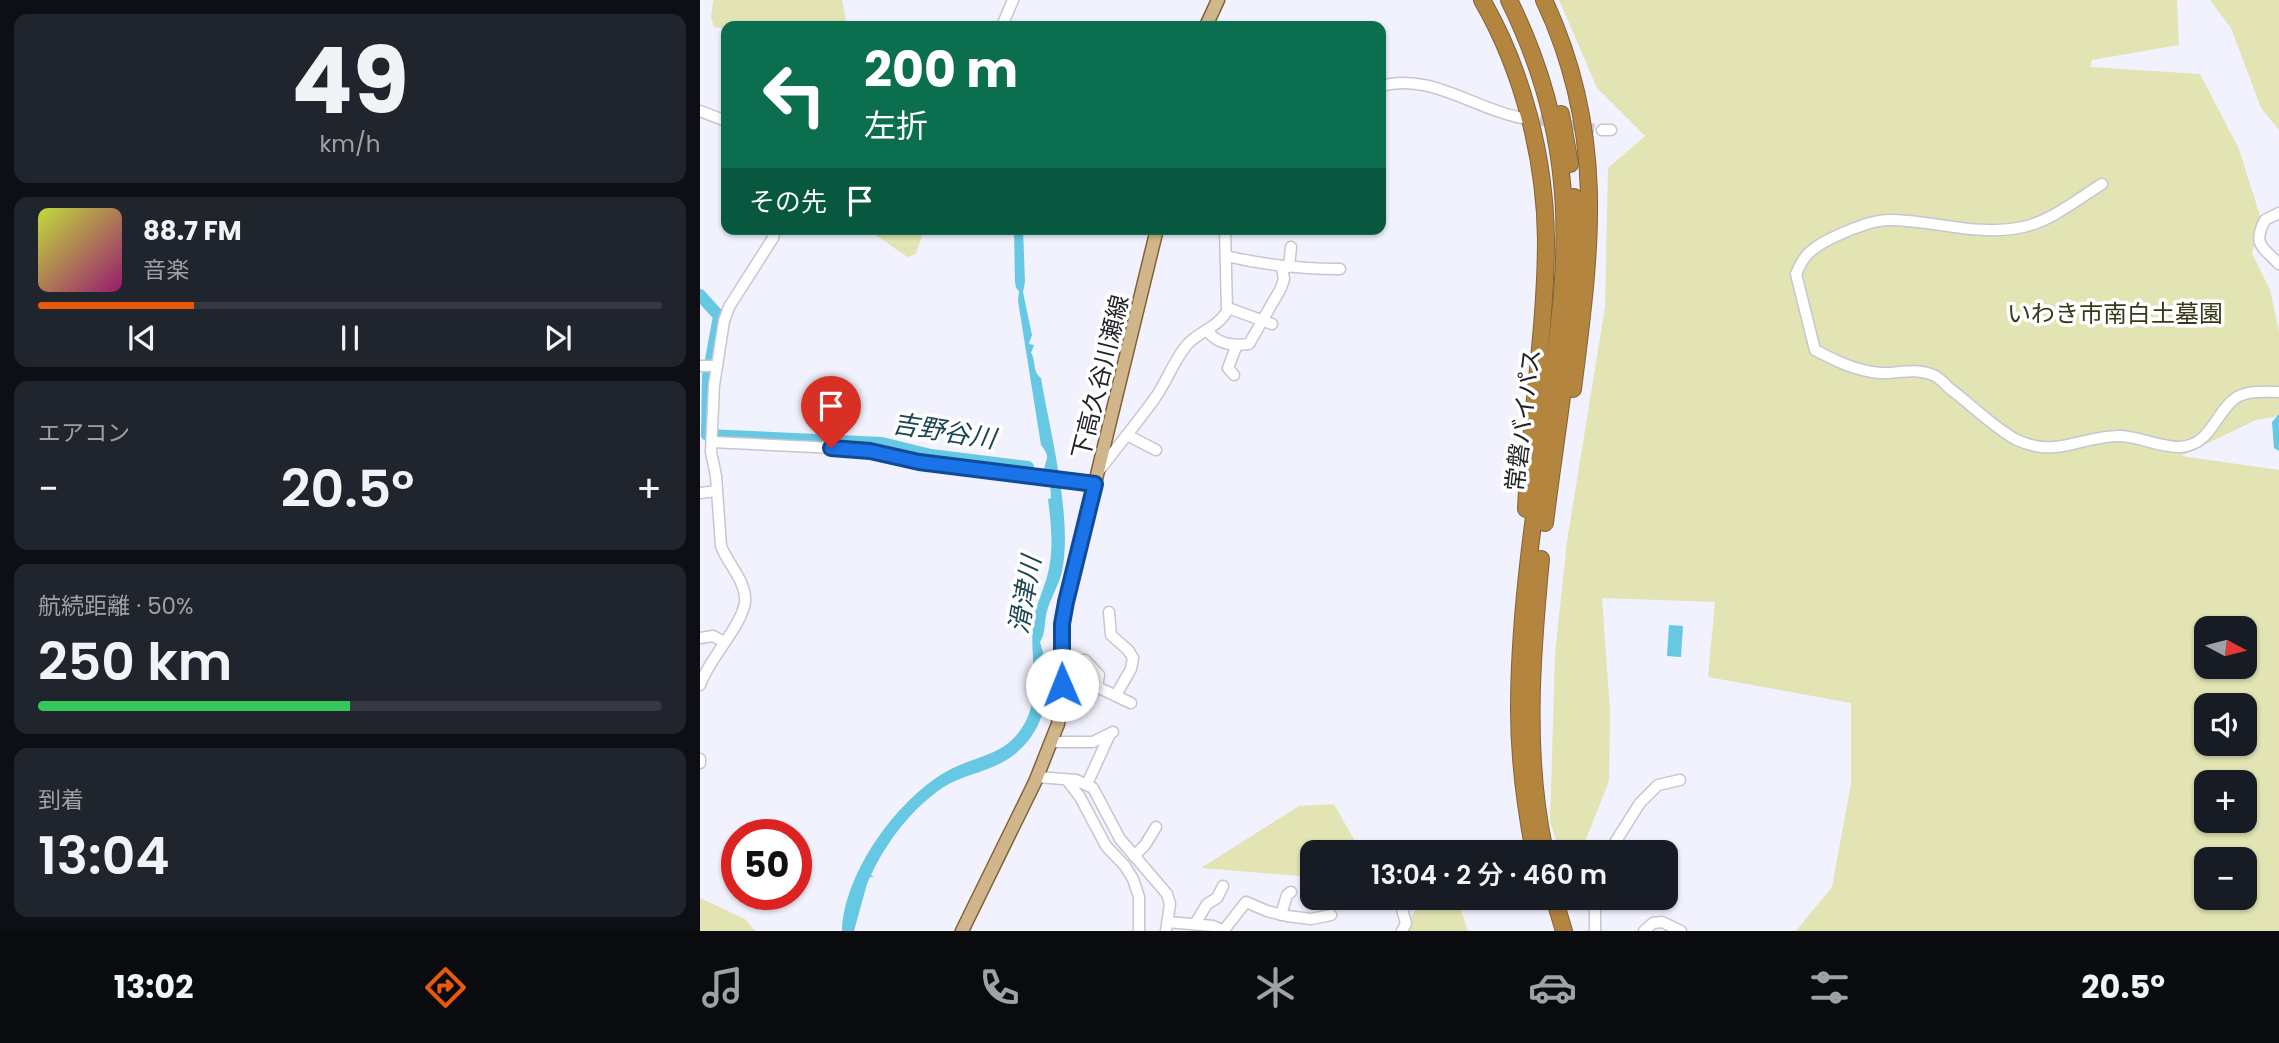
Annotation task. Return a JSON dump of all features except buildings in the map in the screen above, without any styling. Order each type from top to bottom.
[{"type":"highway","points":[[1482,0],[1507,51],[1526,107],[1538,158],[1545,218],[1544,293],[1526,490],[1524,613]]},
{"type":"highway","name":"常磐バイパス","points":[[1509,0],[1523,29],[1544,87],[1559,153],[1564,216],[1562,290],[1524,613],[1519,712],[1521,769],[1532,840]]},
{"type":"highway","name":"常磐バイパス","points":[[1521,0],[1542,47],[1567,140],[1577,239],[1572,305],[1542,544],[1531,713],[1534,768],[1543,840]]},
{"type":"highway","points":[[1542,544],[1563,460],[1573,394],[1588,269],[1591,206],[1586,141],[1580,110],[1563,49],[1544,0]]},
{"type":"highway","points":[[1547,910],[1553,931]]},
{"type":"highway","points":[[1558,910],[1564,931]]},
{"type":"main road","points":[[1208,21],[1218,0]]},
{"type":"main road","name":"下高久谷川瀬線","points":[[962,931],[1037,777],[1052,742],[1061,711],[1062,624],[1066,602],[1156,235]]},
{"type":"street","points":[[1004,21],[1013,0]]},
{"type":"street","points":[[1386,85],[1396,82],[1441,89],[1498,113],[1522,118]]},
{"type":"street","points":[[700,111],[721,119]]},
{"type":"street","points":[[2102,184],[2044,220],[2022,227],[1954,229],[1887,220],[1828,240],[1808,253],[1797,274],[1815,350],[1846,366],[1880,373],[1916,371],[1934,375],[2015,439],[2054,449],[2106,437],[2123,436],[2179,447],[2193,444],[2207,435],[2238,396],[2252,392],[2279,391]]},
{"type":"street","points":[[2279,213],[2265,220],[2258,237],[2259,244],[2279,264]]},
{"type":"street","points":[[700,685],[745,601],[740,581],[721,546],[709,366],[726,313],[774,235]]},
{"type":"street","points":[[712,438],[855,449],[919,462],[987,464],[1037,477],[1062,480],[1096,478],[1162,388],[1173,364],[1188,342],[1223,318],[1228,308],[1225,235]]},
{"type":"street","points":[[1207,330],[1215,339],[1236,347],[1254,345],[1268,323],[1284,279],[1291,247]]},
{"type":"street","points":[[1226,256],[1285,267],[1340,269]]},
{"type":"street","points":[[1228,308],[1268,323]]},
{"type":"street","points":[[1234,375],[1227,368],[1236,347]]},
{"type":"street","points":[[1127,435],[1156,450]]},
{"type":"street","points":[[700,493],[716,491]]},
{"type":"street","points":[[1109,612],[1111,635],[1133,658],[1118,711]]},
{"type":"street","points":[[700,638],[713,636],[724,642]]},
{"type":"street","points":[[1061,664],[1084,660],[1099,675],[1097,687],[1123,699]]},
{"type":"street","points":[[1052,742],[1093,742],[1111,734],[1087,784]]},
{"type":"street","points":[[1100,755],[1104,770]]},
{"type":"street","points":[[1037,777],[1087,784],[1096,792],[1113,828],[1167,894],[1170,904],[1167,926],[1195,924],[1225,930],[1246,902],[1281,915],[1311,919],[1331,915]]},
{"type":"street","points":[[1067,780],[1080,797],[1106,846],[1133,879],[1139,897],[1139,931]]},
{"type":"street","points":[[1617,840],[1640,803],[1658,785],[1680,780]]},
{"type":"street","points":[[1134,856],[1145,845],[1156,827]]},
{"type":"street","points":[[1195,924],[1207,905],[1218,903],[1223,886]]},
{"type":"street","points":[[1281,915],[1287,895],[1291,892]]},
{"type":"street","points":[[1402,910],[1406,923],[1402,931]]},
{"type":"street","points":[[1592,929],[1594,910]]},
{"type":"street","points":[[1644,931],[1653,923],[1662,922],[1681,931]]},
{"type":"green space","points":[[713,0],[842,0],[846,21],[721,21],[721,28],[714,27],[711,17]]},
{"type":"green space","name":"いわき市南白土墓園","points":[[1559,0],[2177,0],[2179,45],[2092,60],[2090,67],[2200,74],[2239,149],[2262,222],[2252,253],[2270,290],[2279,331],[2279,416],[2256,420],[2181,456],[2279,470],[2279,931],[1796,931],[1832,887],[1851,784],[1851,703],[1708,677],[1715,602],[1602,598],[1610,711],[1609,781],[1586,840],[1556,840],[1550,822],[1555,654],[1567,541],[1605,307],[1608,168],[1645,136],[1597,88]]},
{"type":"green space","points":[[2210,0],[2279,0],[2279,130],[2261,108],[2231,28]]},
{"type":"green space","points":[[875,235],[922,235],[916,254],[908,257]]},
{"type":"green space","points":[[1334,804],[1354,840],[1300,840],[1300,876],[1201,868],[1299,806]]},
{"type":"green space","points":[[700,898],[745,919],[755,931],[700,931]]},
{"type":"green space","points":[[1416,910],[1461,910],[1468,931],[1401,931]]},
{"type":"water","points":[[1014,235],[1023,235],[1023,292],[1032,335],[1029,344],[1034,345],[1031,353],[1036,372],[1041,378],[1059,475],[1065,526],[1062,571],[1047,611],[1040,642],[1046,676],[1043,710],[1038,726],[1017,752],[1001,763],[942,788],[910,816],[884,850],[871,875],[874,877],[870,877],[854,931],[842,931],[845,908],[853,885],[864,861],[894,817],[931,781],[951,769],[1005,746],[1027,720],[1031,707],[1034,680],[1033,624],[1050,564],[1048,499],[1051,495],[1044,470],[1047,455],[1041,445],[1018,301],[1019,291],[1015,282]]},
{"type":"water","points":[[2279,414],[2279,451],[2274,448],[2272,422]]},
{"type":"water","points":[[1669,625],[1683,626],[1681,657],[1667,656]]},
{"type":"waterway","name":"吉野谷川","points":[[700,295],[719,316],[708,376],[707,435],[882,443],[931,455],[1028,467]]},
{"type":"tunnel","points":[[1525,118],[1602,130]]},
{"type":"route","points":[[831,448],[870,451],[919,462],[1095,484],[1062,624],[1062,685]]},
{"type":"water label","name":"滑津川","points":[[1025,595]]}]
